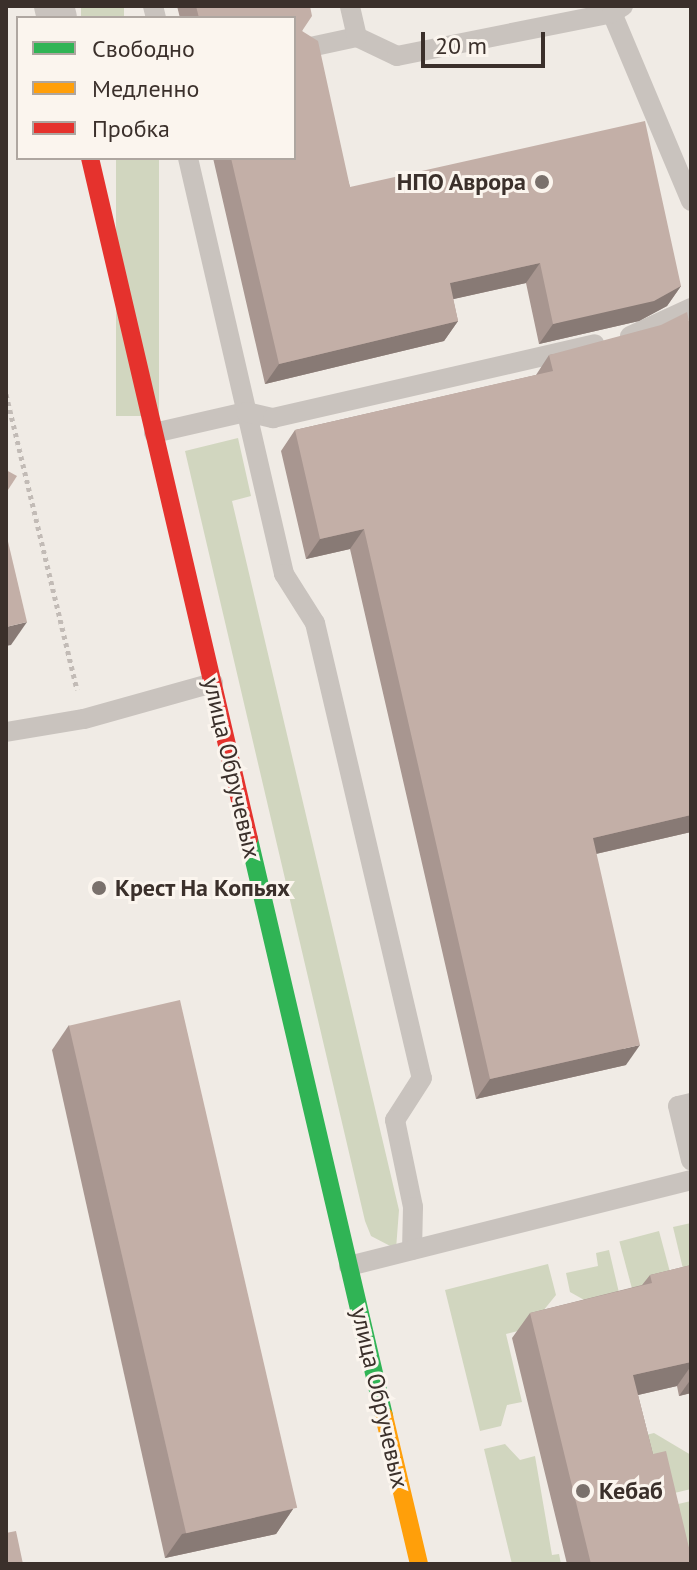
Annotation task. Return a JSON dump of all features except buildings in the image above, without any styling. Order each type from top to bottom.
[{"type":"street","name":"улица Обручевых","points":[[90,160],[419,1564]]},
{"type":"lane","points":[[350,6],[357,37]]},
{"type":"lane","points":[[301,49],[357,37],[397,56],[617,10],[691,201]]},
{"type":"lane","points":[[188,160],[284,574],[315,623],[422,1078],[395,1120],[413,1207],[412,1250]]},
{"type":"lane","points":[[154,433],[246,412],[273,418],[644,333],[691,308]]},
{"type":"lane","points":[[6,732],[84,719],[213,683]]},
{"type":"lane","points":[[691,1103],[678,1106],[691,1160]]},
{"type":"lane","points":[[349,1266],[691,1180]]},
{"type":"path","points":[[6,394],[84,719]]},
{"type":"green space","points":[[81,6],[124,6],[124,16],[81,16]]},
{"type":"green space","points":[[116,160],[159,160],[159,416],[116,416]]},
{"type":"green space","points":[[238,438],[251,496],[232,501],[399,1210],[396,1249],[371,1236],[365,1221],[185,451]]},
{"type":"green space","points":[[691,1223],[691,1272],[684,1273],[673,1227]]},
{"type":"green space","points":[[659,1231],[673,1285],[634,1296],[619,1242]]},
{"type":"green space","points":[[609,1250],[620,1297],[586,1301],[570,1292],[566,1273],[598,1266],[596,1253]]},
{"type":"green space","points":[[548,1264],[556,1295],[543,1311],[546,1324],[506,1334],[522,1402],[507,1405],[501,1426],[480,1431],[445,1290]]},
{"type":"green space","points":[[654,1433],[691,1455],[691,1489],[658,1497],[638,1437]]},
{"type":"green space","points":[[505,1444],[520,1460],[535,1456],[552,1555],[559,1554],[561,1564],[512,1564],[484,1449]]},
{"type":"green space","points":[[691,1501],[691,1564],[661,1508]]},
{"type":"traffic: fast","points":[[249,839],[384,1416]]},
{"type":"traffic: slow","points":[[384,1416],[419,1564]]},
{"type":"traffic: jam","points":[[90,160],[249,839]]},
{"type":"place","name":"НПО Аврора","points":[[542,182]]},
{"type":"place","name":"Крест На Копьях","points":[[99,888]]},
{"type":"place","name":"Кебаб","points":[[583,1491]]}]
